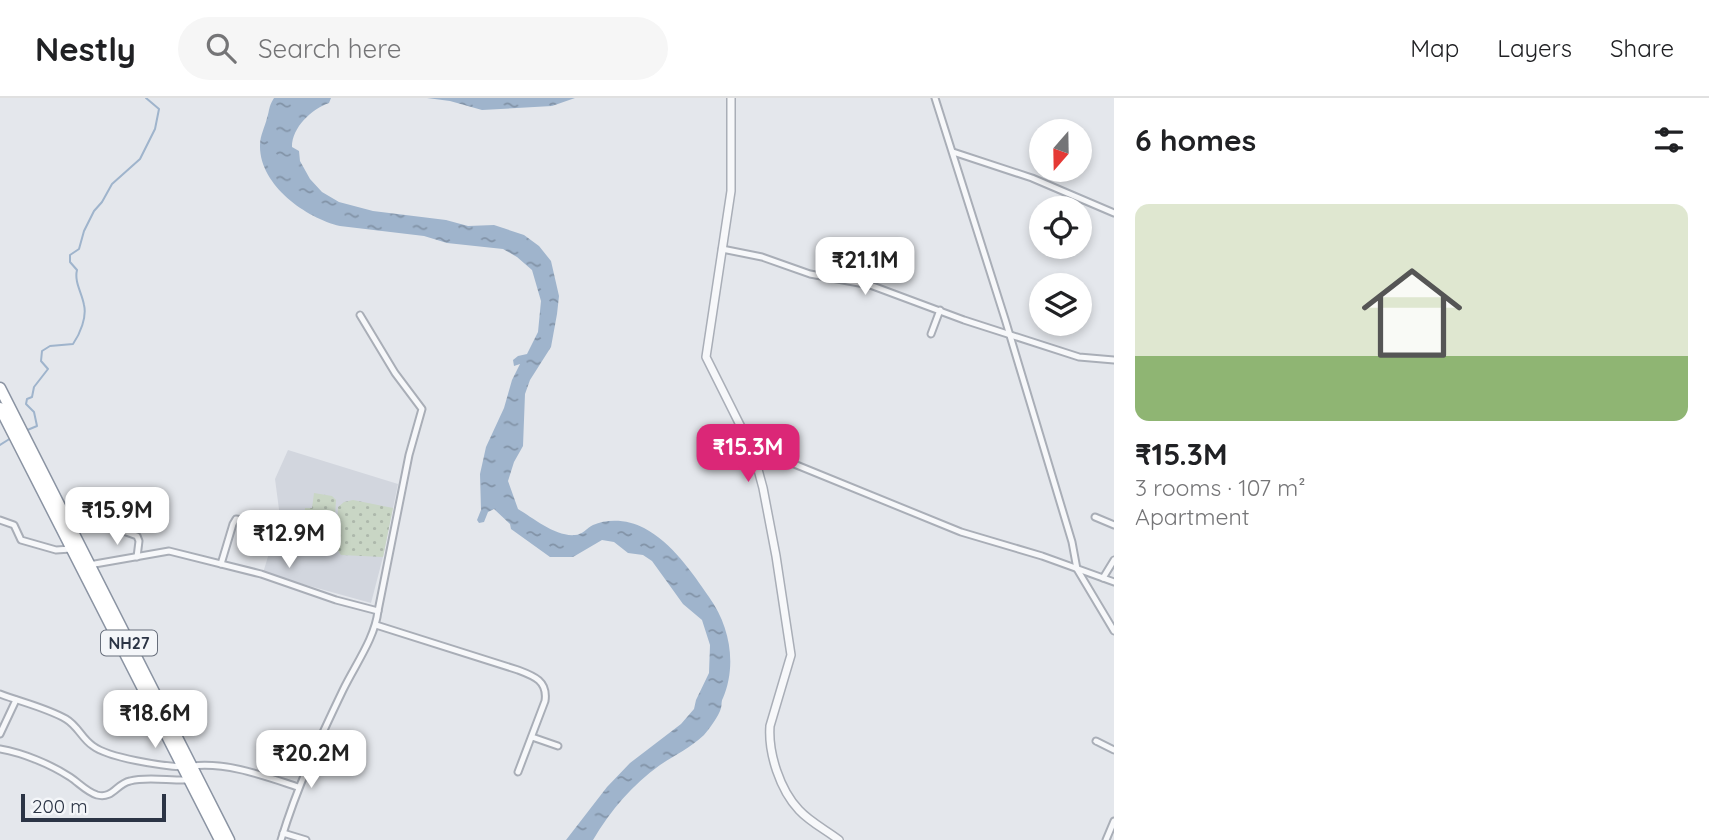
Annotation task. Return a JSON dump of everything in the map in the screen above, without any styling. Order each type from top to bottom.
[{"type":"highway","name":"NH27","points":[[0,388],[17,431],[89,565],[187,766],[189,780],[220,840]]},
{"type":"highway","name":"NH27","points":[[0,408],[17,431]]},
{"type":"highway","name":"NH27","points":[[25,447],[71,549],[229,840]]},
{"type":"street","points":[[731,98],[732,175],[706,357],[753,450],[763,488],[790,644],[789,664],[770,726],[776,767],[791,800],[805,816],[839,840]]},
{"type":"street","points":[[935,98],[1068,530],[1077,569],[1114,631]]},
{"type":"street","points":[[953,152],[1032,178],[1114,213]]},
{"type":"street","points":[[722,249],[762,257],[810,274],[870,285],[1079,357],[1114,360]]},
{"type":"street","points":[[931,334],[940,310]]},
{"type":"street","points":[[306,840],[282,837],[298,787],[376,625],[409,455],[422,409],[395,373],[360,315]]},
{"type":"street","points":[[753,450],[772,455],[961,531],[1114,582]]},
{"type":"street","points":[[1095,517],[1114,525]]},
{"type":"street","points":[[0,520],[14,525],[21,540],[50,550],[71,549]]},
{"type":"street","points":[[221,564],[234,521],[243,520]]},
{"type":"street","points":[[116,528],[137,536],[137,557]]},
{"type":"street","points":[[89,565],[169,551],[261,574],[377,611]]},
{"type":"street","points":[[1103,578],[1114,560]]},
{"type":"street","points":[[376,625],[518,670],[540,680],[545,689],[545,701],[518,772]]},
{"type":"street","points":[[0,694],[64,718],[75,725],[99,750],[131,758],[187,766],[216,765],[259,774],[298,787]]},
{"type":"street","points":[[0,734],[16,700]]},
{"type":"street","points":[[532,737],[558,746]]},
{"type":"street","points":[[1096,741],[1114,750]]},
{"type":"street","points":[[0,748],[14,751],[58,770],[93,794],[101,796],[110,795],[127,781],[144,778],[169,782],[189,780]]},
{"type":"street","points":[[1106,840],[1114,821]]},
{"type":"shaded area","points":[[288,450],[398,484],[371,603],[263,573],[280,517],[275,479]]},
{"type":"green space","points":[[314,493],[332,496],[336,500],[333,549],[329,554],[303,552],[305,508],[312,508]]},
{"type":"green space","points":[[353,500],[393,508],[383,557],[341,555],[337,549],[338,507]]},
{"type":"water","points":[[274,98],[331,98],[329,103],[310,114],[299,126],[292,147],[299,151],[300,161],[310,179],[322,192],[339,202],[373,211],[446,220],[468,226],[494,225],[524,235],[539,246],[551,261],[559,296],[551,347],[530,380],[525,394],[523,446],[508,481],[518,509],[545,526],[568,535],[578,535],[593,525],[612,521],[632,523],[644,528],[664,542],[681,559],[722,620],[729,646],[730,672],[716,718],[699,740],[650,772],[631,789],[593,840],[566,840],[607,787],[630,763],[681,724],[694,709],[709,673],[710,645],[702,620],[683,604],[652,561],[643,555],[628,553],[614,542],[602,540],[573,557],[550,557],[511,529],[510,524],[494,509],[488,512],[484,522],[479,523],[480,474],[486,447],[520,364],[514,366],[513,360],[527,354],[538,332],[541,301],[532,270],[503,249],[340,226],[313,216],[299,207],[276,186],[262,160],[261,138]]},
{"type":"water","points":[[427,98],[575,98],[552,106],[482,110]]},
{"type":"waterway","points":[[25,431],[37,426],[34,412],[26,404],[27,399],[32,397],[34,387],[48,369],[41,361],[42,351],[50,346],[73,344],[84,320],[85,310],[77,283],[77,270],[70,262],[70,255],[79,249],[94,211],[112,184],[140,159],[155,129],[159,109],[146,98]]},
{"type":"waterway","points":[[0,445],[11,438]]}]
